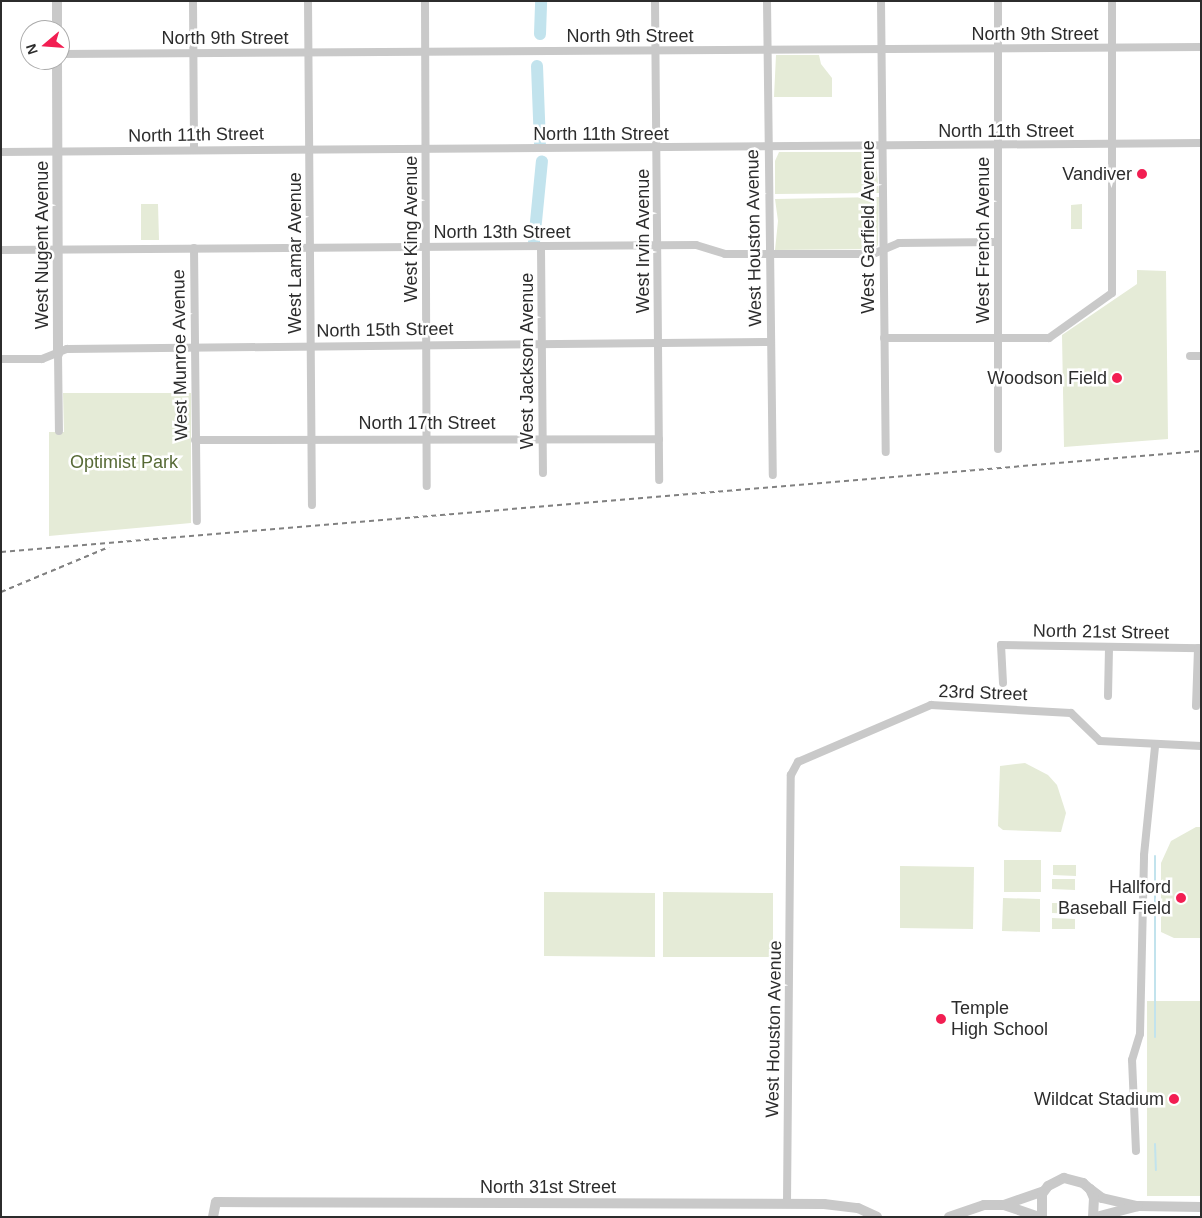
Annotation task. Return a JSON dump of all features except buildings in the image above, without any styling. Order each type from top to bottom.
[{"type":"street","points":[[57,1],[57,20]]},
{"type":"street","points":[[193,1],[194,149]]},
{"type":"street","name":"West Lamar Avenue","points":[[308,1],[310,52],[312,505]]},
{"type":"street","name":"West King Avenue","points":[[425,1],[427,486]]},
{"type":"street","name":"West Irvin Avenue","points":[[655,1],[659,480]]},
{"type":"street","name":"West Houston Avenue","points":[[767,1],[772,474]]},
{"type":"street","name":"West Garfield Avenue","points":[[881,1],[886,452]]},
{"type":"street","name":"West French Avenue","points":[[998,1],[998,449]]},
{"type":"street","points":[[884,338],[1049,338],[1112,293],[1112,1]]},
{"type":"street","name":"North 9th Street","points":[[70,54],[1201,47]]},
{"type":"street","name":"West Nugent Avenue","points":[[57,70],[59,431]]},
{"type":"street","name":"North 11th Street","points":[[1,152],[194,149],[657,149],[1201,143]]},
{"type":"street","name":"North 13th Street","points":[[1,250],[542,248],[696,245],[725,254],[770,255],[873,254],[899,243],[998,242]]},
{"type":"street","name":"West Munroe Avenue","points":[[194,248],[197,521]]},
{"type":"street","name":"West Jackson Avenue","points":[[542,248],[543,473]]},
{"type":"street","name":"North 15th Street","points":[[1,359],[42,359],[67,349],[194,346],[771,342]]},
{"type":"street","points":[[1190,356],[1201,356]]},
{"type":"street","name":"North 17th Street","points":[[195,440],[543,437],[659,439]]},
{"type":"street","name":"North 21st Street","points":[[1003,683],[1000,646],[1200,648]]},
{"type":"street","points":[[1108,696],[1109,648]]},
{"type":"street","points":[[1196,706],[1200,648]]},
{"type":"street","name":"23rd Street","points":[[791,854],[792,775],[798,762],[931,706],[1071,713],[1100,741],[1155,746],[1201,746]]},
{"type":"street","points":[[1136,1151],[1132,1060],[1140,1034],[1144,855],[1155,746]]},
{"type":"street","name":"West Houston Avenue","points":[[787,1203],[791,854]]},
{"type":"street","points":[[1004,1206],[1044,1191],[1064,1178],[1083,1182],[1102,1198],[1138,1206],[1201,1207]]},
{"type":"street","points":[[1090,1189],[1094,1198],[1095,1217],[1138,1206]]},
{"type":"street","points":[[949,1217],[984,1205],[1004,1206],[1041,1217],[1040,1203],[1044,1191]]},
{"type":"street","name":"North 31st Street","points":[[212,1217],[216,1202],[787,1203],[858,1208],[877,1217]]},
{"type":"green space","points":[[776,55],[819,55],[821,64],[832,78],[832,97],[774,97]]},
{"type":"green space","points":[[779,152],[875,152],[879,193],[775,194],[775,161]]},
{"type":"green space","points":[[879,197],[878,245],[875,249],[775,250],[778,221],[775,199]]},
{"type":"green space","points":[[141,204],[158,204],[159,240],[141,240]]},
{"type":"green space","points":[[1082,204],[1082,229],[1071,229],[1071,205]]},
{"type":"green space","name":"Woodson Field","points":[[1137,270],[1166,271],[1168,439],[1064,447],[1062,335],[1137,284]]},
{"type":"green space","name":"Optimist Park","points":[[63,393],[191,393],[191,523],[49,536],[49,432],[64,432]]},
{"type":"green space","points":[[1025,763],[1048,775],[1057,785],[1066,813],[1061,832],[1003,830],[998,826],[1000,766]]},
{"type":"green space","name":"Hallford Baseball Field","points":[[1196,827],[1201,827],[1201,938],[1174,938],[1161,932],[1161,863],[1171,841]]},
{"type":"green space","points":[[1004,860],[1041,860],[1041,892],[1004,892]]},
{"type":"green space","points":[[1053,865],[1076,865],[1076,876],[1053,875]]},
{"type":"green space","points":[[900,866],[974,867],[973,929],[900,928]]},
{"type":"green space","points":[[1052,879],[1075,879],[1075,890],[1052,889]]},
{"type":"green space","points":[[544,892],[655,893],[655,957],[544,956]]},
{"type":"green space","points":[[663,892],[773,893],[773,957],[663,957]]},
{"type":"green space","points":[[1003,898],[1040,899],[1040,932],[1002,931]]},
{"type":"green space","points":[[1052,903],[1075,903],[1075,914],[1052,913]]},
{"type":"green space","points":[[1052,918],[1075,919],[1075,929],[1052,929]]},
{"type":"green space","name":"Wildcat Stadium","points":[[1147,1001],[1201,1001],[1201,1196],[1147,1196]]},
{"type":"waterway","points":[[540,34],[541,1]]},
{"type":"waterway","points":[[537,66],[540,143]]},
{"type":"waterway","points":[[534,242],[542,161]]},
{"type":"waterway","points":[[1155,856],[1155,1037]]},
{"type":"waterway","points":[[1155,1144],[1156,1170]]},
{"type":"railway","points":[[1,552],[1201,451]]},
{"type":"railway","points":[[1,592],[109,547]]},
{"type":"place","name":"Vandiver","points":[[1142,174]]},
{"type":"place","name":"Woodson Field","points":[[1117,378]]},
{"type":"place","name":"Hallford Baseball Field","points":[[1181,898]]},
{"type":"place","name":"Temple High School","points":[[941,1019]]},
{"type":"place","name":"Wildcat Stadium","points":[[1174,1099]]}]
